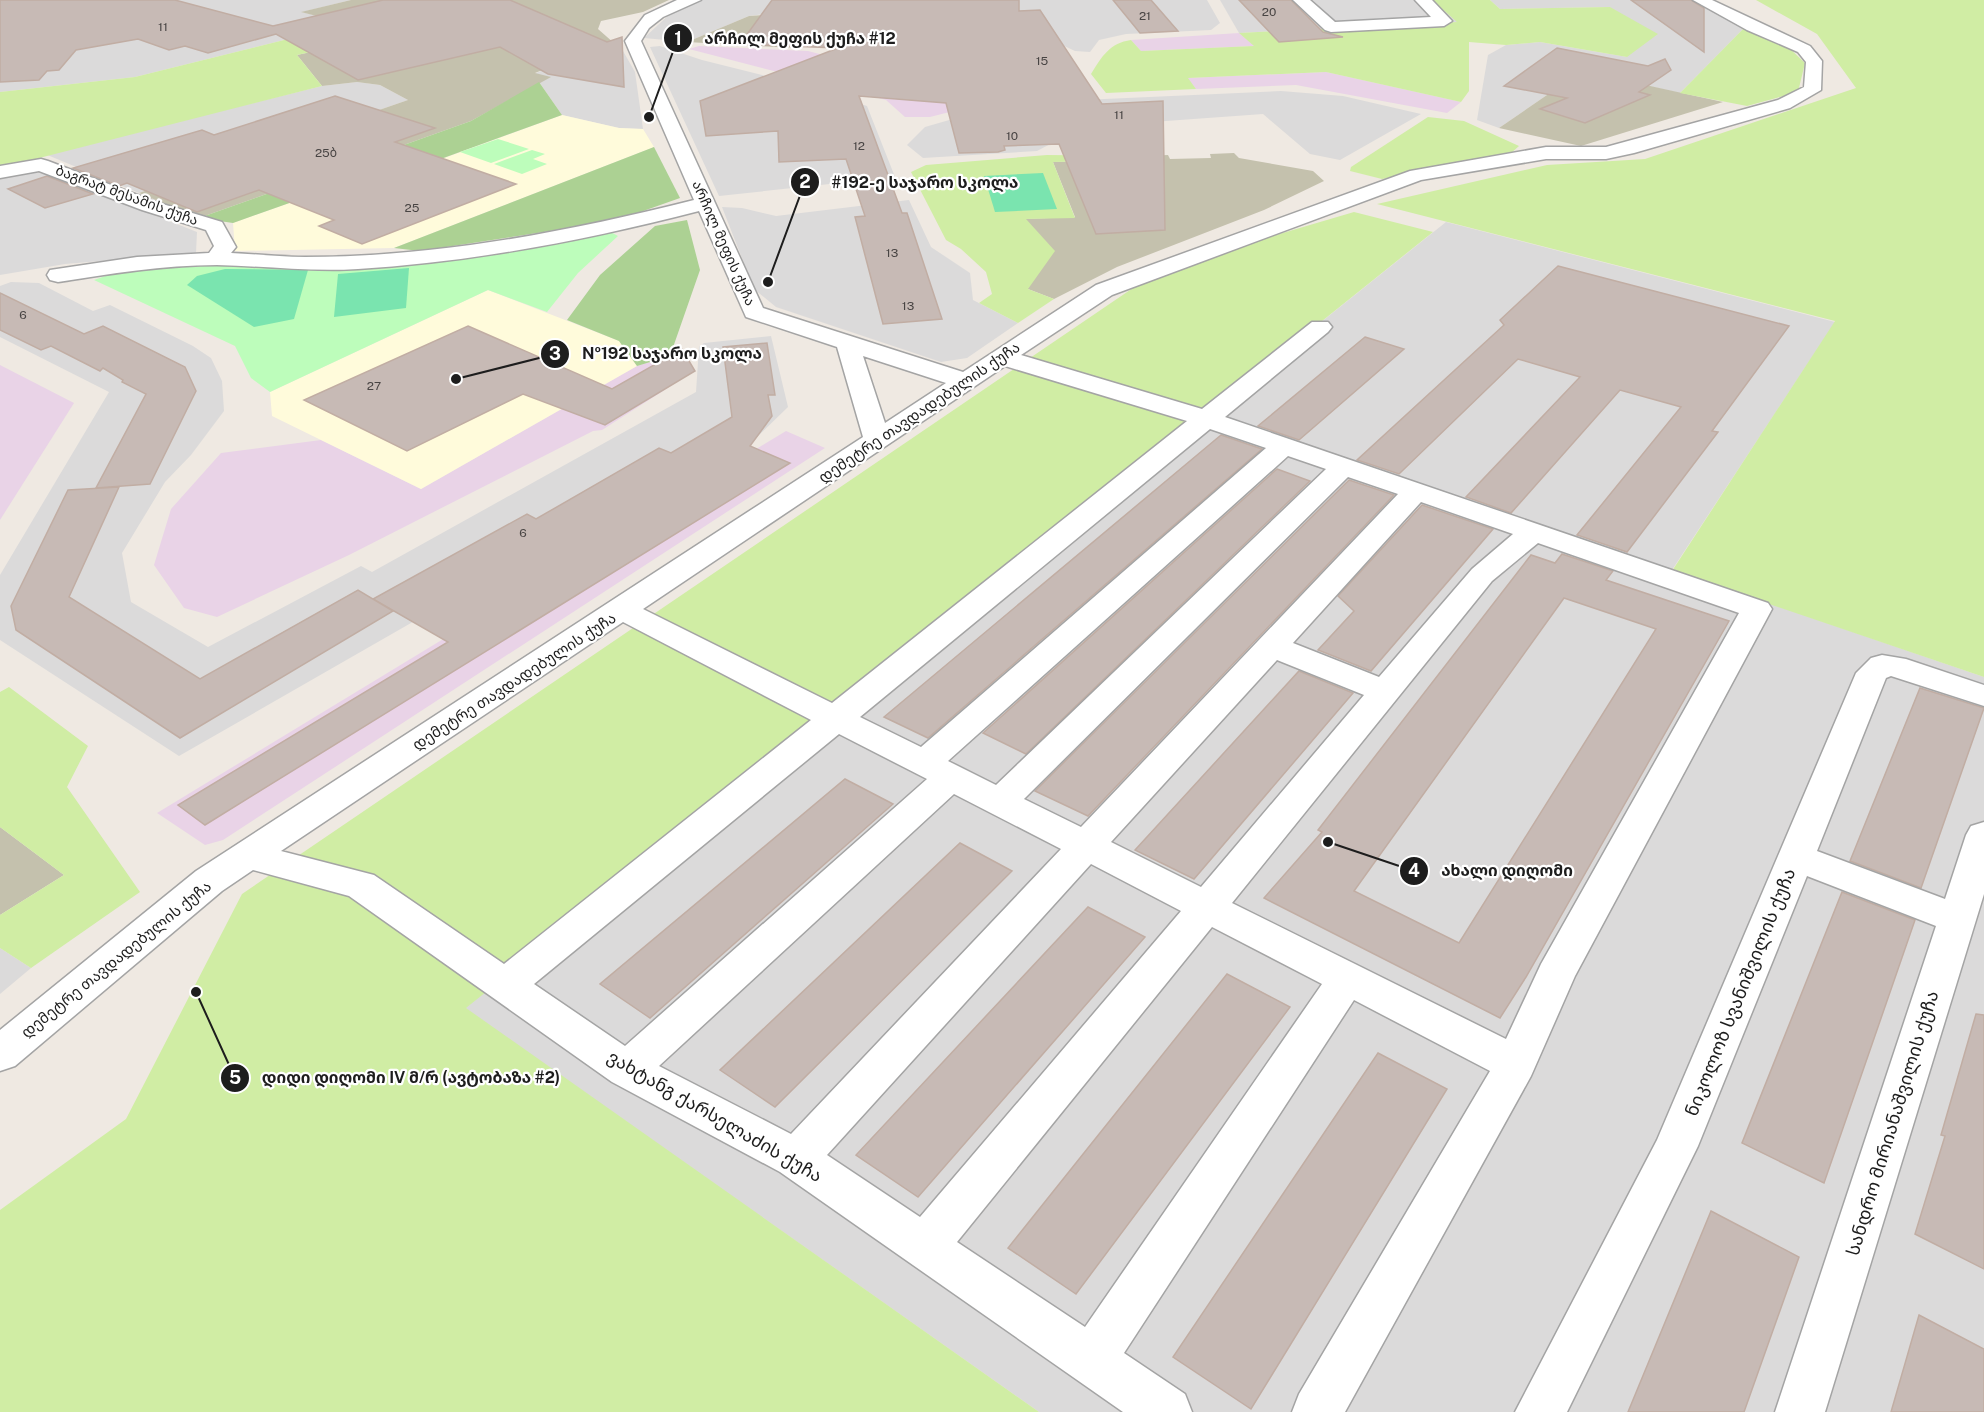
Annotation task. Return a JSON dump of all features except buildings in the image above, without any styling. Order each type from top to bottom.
[{"type":"street","name":"არჩილ მეფის ქუჩა","points":[[693,0],[668,7],[647,20],[633,41],[754,312],[965,381]]},
{"type":"street","points":[[1301,0],[1330,27],[1444,21],[1423,0]]},
{"type":"street","name":"დემეტრე თავდადებულის ქუჩა","points":[[0,1054],[209,881],[1104,290],[1417,175],[1546,153],[1609,155],[1784,104],[1812,90],[1814,61],[1804,49],[1752,27],[1701,0]]},
{"type":"street","name":"ბაგრატ მესამის ქუჩა","points":[[0,172],[41,165],[149,206],[215,226],[225,247],[215,259]]},
{"type":"street","points":[[58,275],[120,265],[215,259],[306,264],[483,249],[645,219],[705,203]]},
{"type":"street","points":[[506,986],[1320,327]]},
{"type":"street","points":[[847,342],[877,440]]},
{"type":"street","points":[[1001,357],[1207,419],[1757,609],[1555,975],[1516,1064],[1317,1412]]},
{"type":"street","points":[[627,1070],[937,770],[1284,446]]},
{"type":"street","points":[[1000,802],[1344,466]]},
{"type":"street","points":[[796,1158],[1416,491]]},
{"type":"street","points":[[925,1246],[1482,575],[1533,532]]},
{"type":"street","points":[[622,610],[1516,1064]]},
{"type":"street","points":[[1271,646],[1384,691]]},
{"type":"street","name":"ნიკოლოზ სვანიშვილის ქუჩა","points":[[1540,1412],[1676,1146],[1872,673],[1882,665],[1895,666],[1984,696]]},
{"type":"street","name":"სანდრო მირიანაშვილის ქუჩა","points":[[1800,1412],[1984,835]]},
{"type":"street","name":"ვახტანგ ქარსელაძის ქუჩა","points":[[248,856],[361,885],[627,1070],[796,1158],[1167,1412]]},
{"type":"street","points":[[1796,856],[1957,919]]},
{"type":"street","points":[[1090,1360],[1347,979]]},
{"type":"shaded area","points":[[0,0],[351,0],[302,12],[348,24],[135,77],[0,92]]},
{"type":"shaded area","points":[[351,0],[669,0],[643,12],[601,21],[598,29],[623,51],[557,64],[535,73],[551,77],[471,121],[199,218],[139,193],[408,100],[380,85],[357,82],[322,86],[297,55],[374,38],[348,24],[301,12]]},
{"type":"shaded area","points":[[701,0],[862,0],[749,16],[687,42],[644,38],[673,11]]},
{"type":"shaded area","points":[[1003,0],[1207,0],[1220,23],[1211,30],[1126,34],[1099,40],[1090,52],[1075,51],[1026,28]]},
{"type":"shaded area","points":[[1220,0],[1432,0],[1458,22],[1239,33]]},
{"type":"shaded area","points":[[1490,0],[1694,0],[1746,26],[1680,93],[1582,71],[1499,128],[1477,120],[1488,55],[1506,45],[1540,42],[1627,57],[1610,7],[1500,9]]},
{"type":"shaded area","points":[[766,15],[821,43],[795,48],[687,42],[749,16]]},
{"type":"shaded area","points":[[1239,33],[1255,46],[1141,51],[1131,40]]},
{"type":"shaded area","points":[[660,46],[867,106],[895,177],[719,196],[650,47]]},
{"type":"shaded area","points":[[699,46],[808,51],[915,79],[973,106],[930,117],[905,117],[886,100],[689,49]]},
{"type":"shaded area","points":[[623,51],[635,72],[643,129],[619,128],[562,115],[539,82],[550,77],[534,74],[557,64]]},
{"type":"shaded area","points":[[1582,71],[1723,102],[1581,146],[1499,128]]},
{"type":"shaded area","points":[[1326,72],[1461,102],[1447,113],[1296,85],[1196,89],[1187,78]]},
{"type":"shaded area","points":[[357,82],[380,85],[408,100],[139,193],[45,154],[322,86]]},
{"type":"shaded area","points":[[1281,91],[1343,96],[1421,114],[1340,160],[1310,154],[1263,114],[1069,128],[1060,101]]},
{"type":"shaded area","points":[[984,110],[1056,141],[1037,151],[923,158],[907,145],[925,127]]},
{"type":"shaded area","points":[[562,115],[619,128],[643,129],[654,147],[394,248],[235,251],[233,223],[414,159],[428,164]]},
{"type":"shaded area","points":[[1234,153],[1239,158],[1313,171],[1324,181],[1264,210],[1117,267],[1054,299],[1028,289],[1025,219],[1075,217],[1053,162],[1144,160],[1143,156],[1168,155],[1170,159],[1211,158],[1210,154]]},
{"type":"shaded area","points":[[31,172],[53,175],[197,232],[196,253],[65,264],[0,275],[0,177]]},
{"type":"shaded area","points":[[909,200],[931,247],[970,273],[973,300],[1018,323],[967,358],[941,362],[776,307],[754,289],[722,207],[742,208],[776,216]]},
{"type":"shaded area","points":[[1446,222],[1835,322],[1672,570],[1984,677],[1984,1412],[1039,1412],[465,1008]]},
{"type":"shaded area","points":[[11,282],[39,283],[93,311],[110,305],[193,346],[211,358],[222,381],[224,411],[191,455],[165,482],[122,553],[131,602],[208,647],[361,566],[372,572],[696,392],[699,347],[704,343],[771,336],[788,407],[753,441],[549,544],[179,756],[0,640],[0,575],[109,392],[0,337],[0,286]]},
{"type":"shaded area","points":[[488,290],[619,341],[637,366],[421,489],[272,416],[270,392]]},
{"type":"shaded area","points":[[670,356],[677,382],[602,430],[593,431],[349,555],[217,617],[184,608],[154,565],[171,509],[221,453],[321,440],[421,489],[637,366]]},
{"type":"shaded area","points":[[0,365],[74,403],[0,520]]},
{"type":"shaded area","points":[[786,431],[825,448],[223,840],[205,845],[157,813]]},
{"type":"shaded area","points":[[0,827],[64,875],[0,915]]},
{"type":"shaded area","points":[[0,948],[31,968],[0,994]]},
{"type":"green space","points":[[1432,0],[1490,0],[1500,9],[1610,7],[1658,34],[1627,57],[1540,42],[1506,45],[1469,42],[1469,91],[1461,102],[1326,72],[1188,78],[1196,89],[1106,93],[1091,74],[1107,51],[1117,44],[1131,40],[1141,51],[1254,46],[1239,33],[1457,22]]},
{"type":"green space","points":[[1756,0],[1984,0],[1984,677],[1672,571],[1835,321],[1377,204],[1547,165],[1645,159],[1856,88],[1817,34]]},
{"type":"green space","points":[[348,24],[375,38],[297,55],[322,86],[0,168],[0,92],[135,77]]},
{"type":"green space","points":[[1746,26],[1785,44],[1805,63],[1798,92],[1747,106],[1680,93]]},
{"type":"green space","points":[[539,82],[562,115],[427,164],[414,159],[233,223],[199,218],[471,121]]},
{"type":"green space","points":[[1428,117],[1464,121],[1519,146],[1510,154],[1382,179],[1350,171],[1351,167]]},
{"type":"green space","points":[[498,139],[529,149],[491,163],[460,152]]},
{"type":"green space","points":[[654,147],[680,198],[615,221],[420,251],[394,248]]},
{"type":"green space","points":[[532,150],[545,154],[533,159],[547,164],[522,174],[494,164]]},
{"type":"green space","points":[[1047,155],[1143,156],[1145,160],[1053,162],[1075,218],[1026,219],[1055,251],[1028,289],[1054,299],[1018,323],[979,303],[992,294],[986,272],[961,249],[946,240],[911,172],[926,165]]},
{"type":"green space","points":[[1043,173],[1057,209],[995,212],[984,176]]},
{"type":"green space","points":[[1354,212],[1433,232],[466,1008],[1039,1412],[0,1412],[0,1210],[126,1119],[242,894],[1133,288],[1256,241]]},
{"type":"green space","points":[[687,220],[700,270],[670,356],[637,366],[619,341],[567,320],[600,275],[655,226]]},
{"type":"green space","points":[[607,230],[618,236],[578,273],[547,312],[488,290],[270,392],[251,378],[235,346],[94,280],[122,270],[222,265],[327,270],[500,251]]},
{"type":"green space","points":[[409,268],[406,308],[334,317],[338,274]]},
{"type":"green space","points":[[225,269],[308,270],[294,319],[254,327],[187,285],[197,276]]},
{"type":"green space","points":[[9,687],[88,746],[67,787],[140,892],[31,968],[0,948],[0,915],[64,875],[0,827],[0,692]]},
{"type":"place","name":"არჩილ მეფის ქუჩა #12","points":[[649,117]]},
{"type":"place","name":"#192-ე საჯარო სკოლა","points":[[768,282]]},
{"type":"place","name":"№192 საჯარო სკოლა","points":[[456,379]]},
{"type":"place","name":"ახალი დიღომი","points":[[1328,842]]},
{"type":"place","name":"დიდი დიღომი IV მ/რ (ავტობაზა #2)","points":[[196,992]]}]
